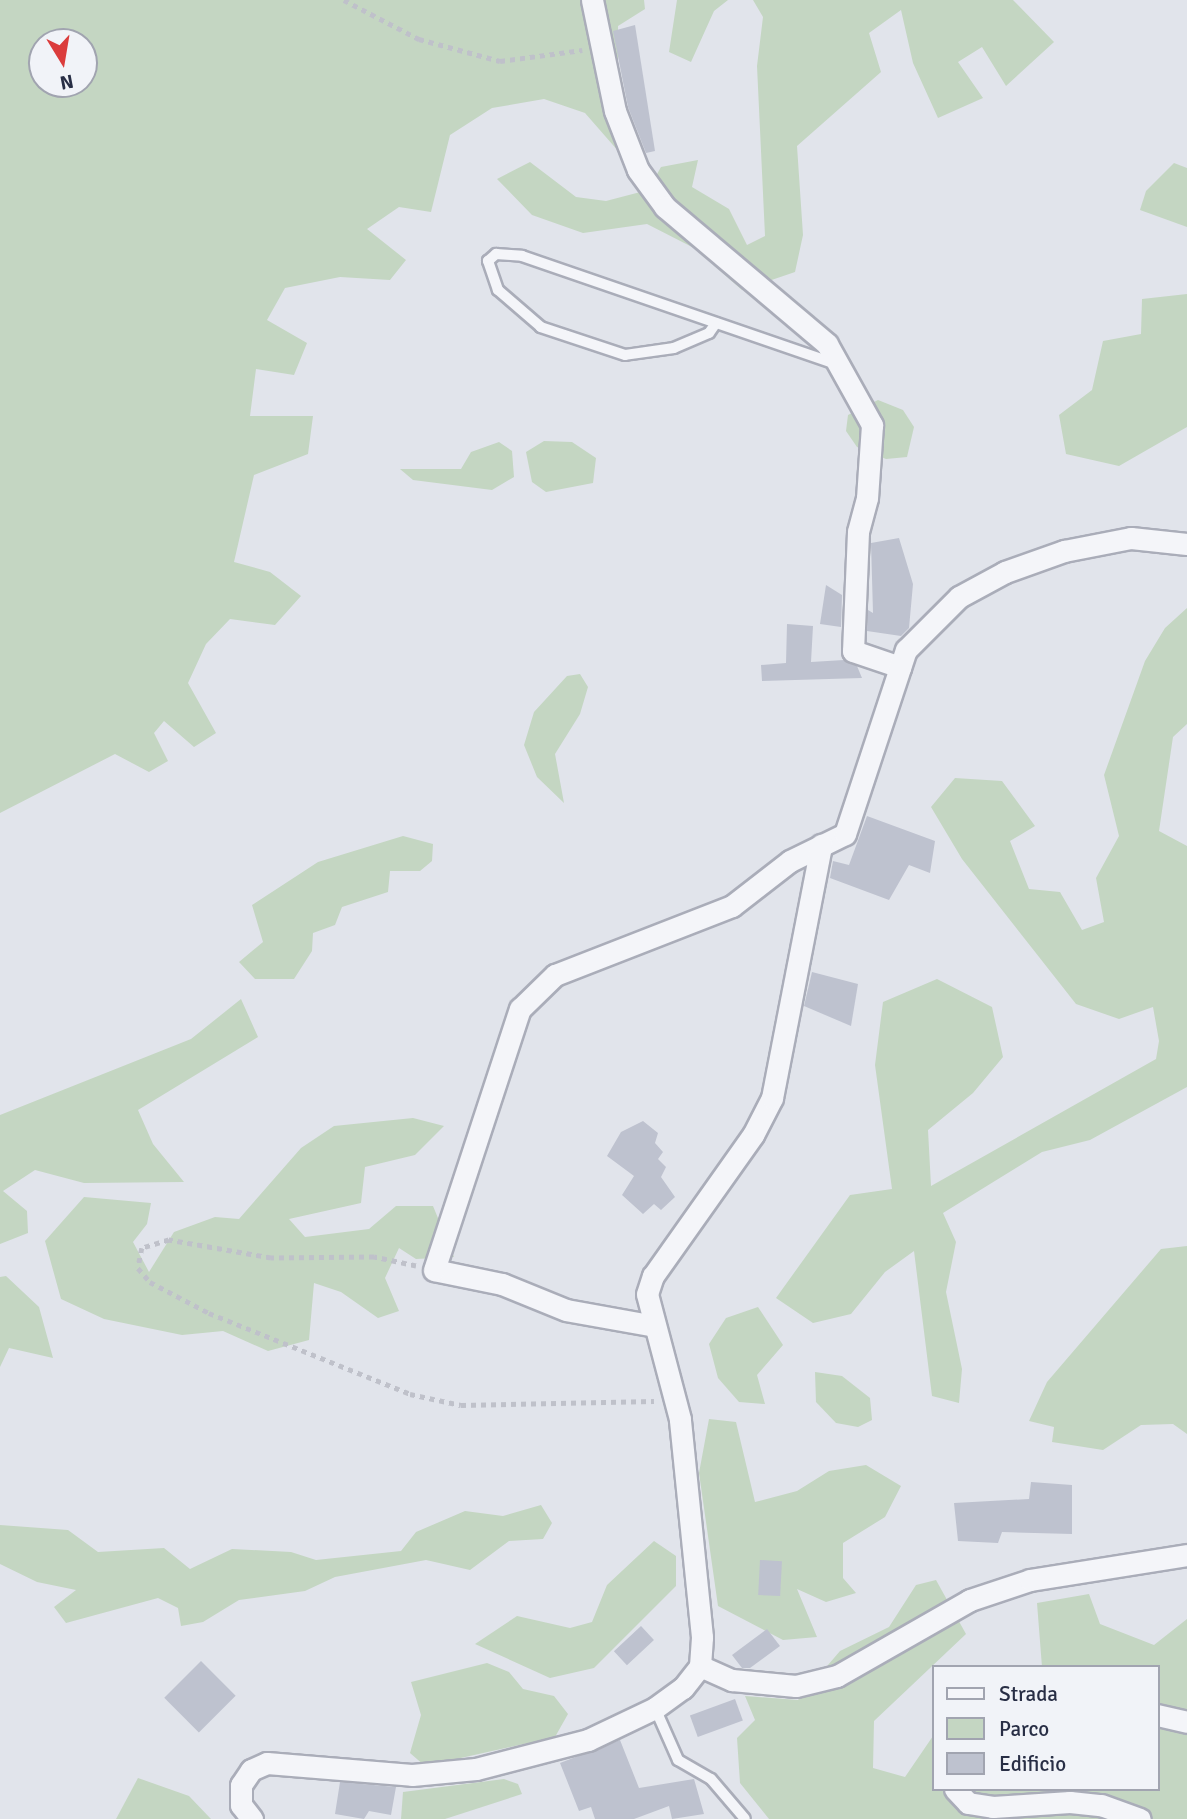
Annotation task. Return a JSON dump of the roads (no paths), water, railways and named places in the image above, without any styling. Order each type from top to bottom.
[{"type":"street","points":[[592,0],[600,45],[633,158],[658,197],[817,335],[840,365],[872,425],[874,441],[858,532],[853,651],[900,667]]},
{"type":"street","points":[[655,1326],[566,1310],[502,1284],[434,1270],[504,1047],[520,1009],[537,989],[555,975],[732,906],[790,861],[845,834],[906,650],[935,616],[1005,572],[1064,551],[1131,538],[1187,544]]},
{"type":"street","points":[[252,1819],[241,1805],[241,1785],[251,1770],[267,1763],[412,1775],[476,1769],[588,1740],[655,1708],[683,1688],[700,1666],[702,1637],[676,1397],[648,1294],[653,1276],[753,1135],[772,1098],[821,845]]},
{"type":"street","points":[[700,1666],[732,1679],[796,1686],[837,1676],[970,1600],[1030,1580],[1187,1555]]},
{"type":"street","points":[[1159,1715],[1187,1722]]},
{"type":"street","points":[[957,1791],[968,1803],[993,1808],[1070,1802],[1101,1805],[1140,1819]]},
{"type":"lane","points":[[716,323],[709,333],[674,348],[625,355],[541,327],[498,290],[488,261],[496,254],[522,256],[840,365]]},
{"type":"lane","points":[[655,1708],[678,1760],[711,1779],[745,1819]]}]
